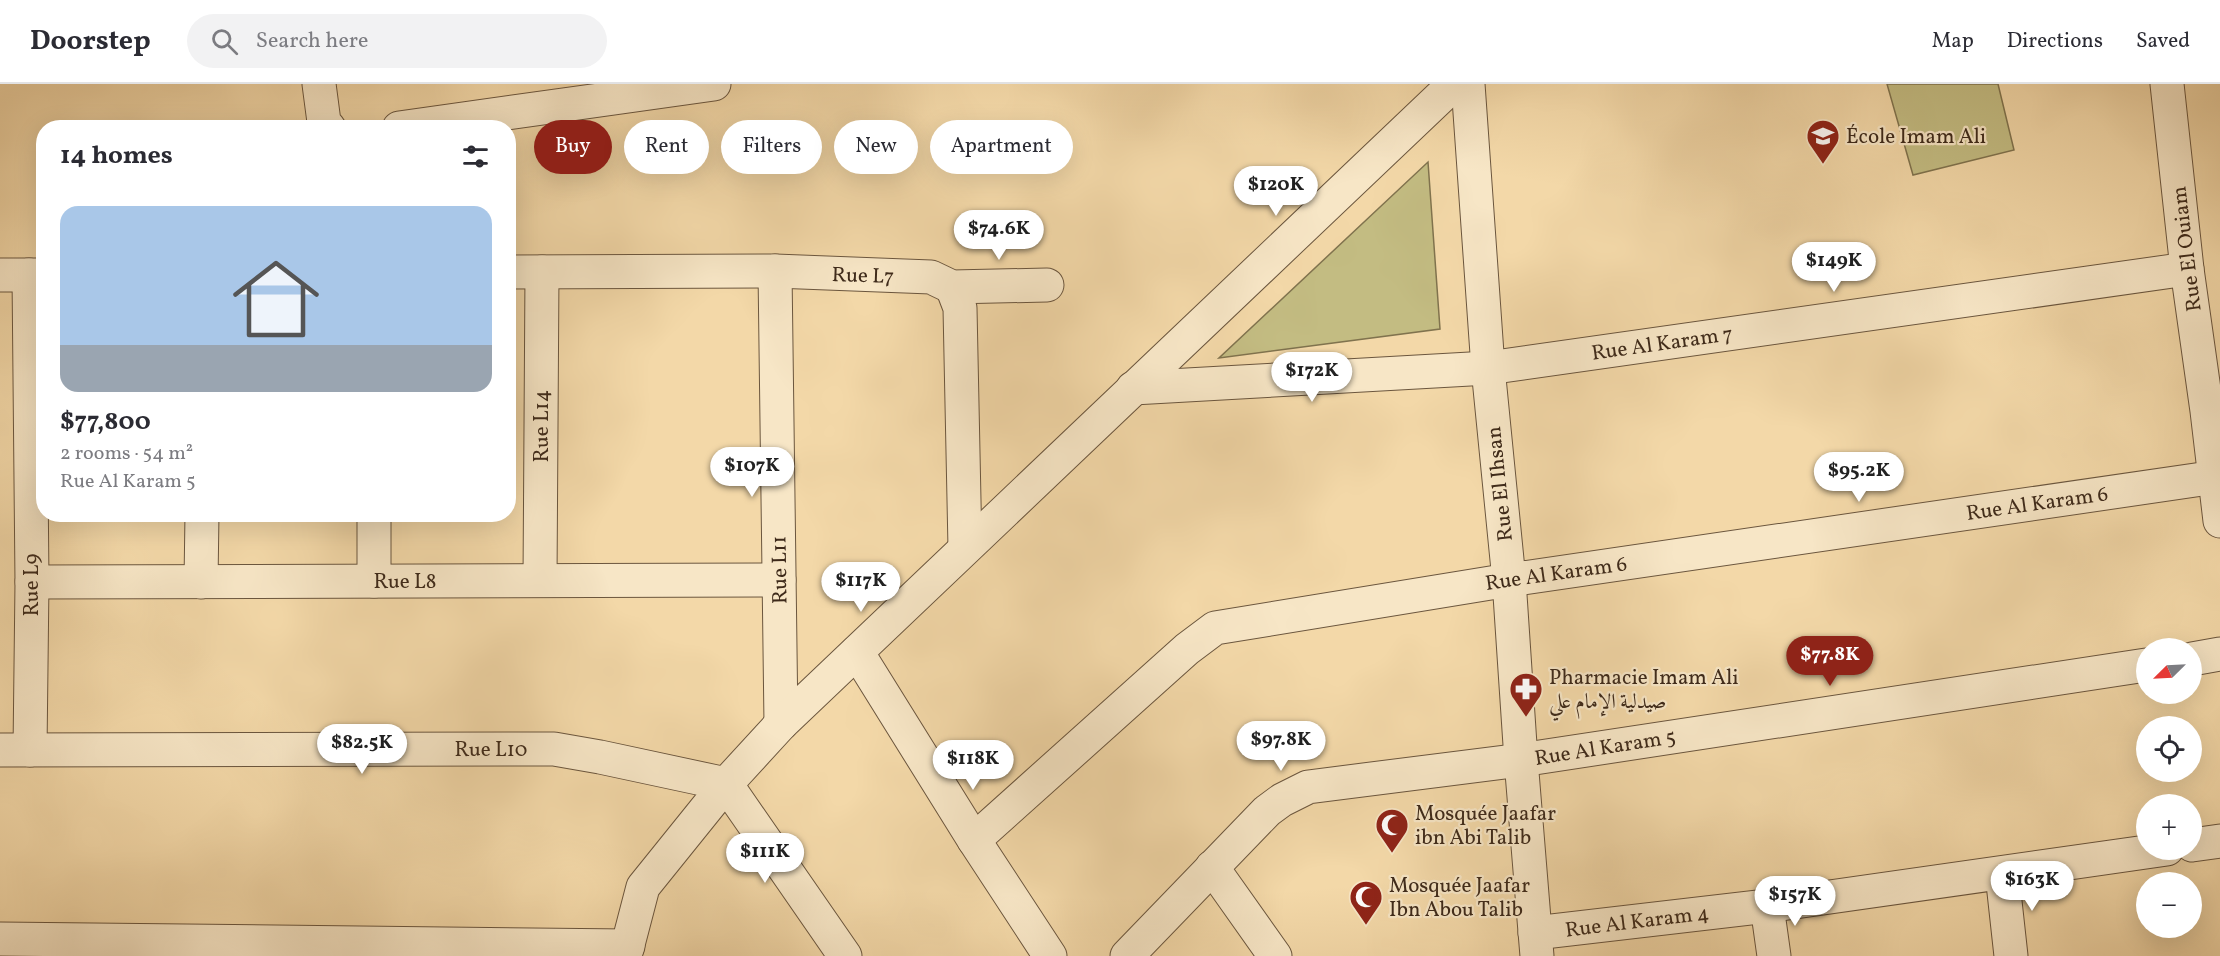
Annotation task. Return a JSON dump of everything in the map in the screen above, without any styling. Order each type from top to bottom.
[{"type":"street","points":[[319,84],[324,120]]},
{"type":"street","points":[[456,120],[714,84]]},
{"type":"street","points":[[0,939],[627,951],[643,887],[726,784],[781,724],[1454,84]]},
{"type":"street","name":"Rue El Ihsan","points":[[1468,84],[1488,368],[1509,580],[1536,945]]},
{"type":"street","name":"Rue El Ouiam","points":[[2167,84],[2187,269],[2220,514]]},
{"type":"street","name":"Rue Al Karam 7","points":[[1133,388],[1488,368],[2187,269]]},
{"type":"street","name":"Rue L7","points":[[516,272],[775,271],[931,277],[952,287]]},
{"type":"street","name":"Rue L11","points":[[775,271],[781,724]]},
{"type":"street","name":"Rue L14","points":[[540,580],[542,272]]},
{"type":"street","name":"Rue L9","points":[[15,750],[32,582],[24,275]]},
{"type":"street","points":[[965,548],[960,308],[952,287],[1047,285]]},
{"type":"street","name":"Rue Al Karam 6","points":[[974,840],[1187,649],[1215,628],[1509,580],[2216,477]]},
{"type":"street","points":[[201,582],[202,522]]},
{"type":"street","points":[[374,522],[374,581]]},
{"type":"street","name":"Rue L8","points":[[32,582],[779,580]]},
{"type":"street","points":[[857,652],[974,840],[1050,956]]},
{"type":"street","points":[[2202,657],[2220,654]]},
{"type":"street","name":"Rue Al Karam 5","points":[[1127,956],[1267,811],[1282,800],[1308,787],[1521,760],[2136,667]]},
{"type":"street","name":"Rue L10","points":[[15,750],[554,749],[726,784]]},
{"type":"street","points":[[726,784],[845,956]]},
{"type":"street","points":[[2202,844],[2220,841]]},
{"type":"street","name":"Rue Al Karam 4","points":[[1536,945],[1767,906],[2136,854]]},
{"type":"street","points":[[1212,867],[1275,956]]},
{"type":"street","points":[[2002,873],[2011,956]]},
{"type":"street","points":[[1767,906],[1774,956]]},
{"type":"shaded area","points":[[1887,84],[1998,84],[2014,150],[1913,175]]},
{"type":"shaded area","points":[[1428,162],[1440,329],[1219,358]]},
{"type":"place","name":"École Imam Ali","points":[[1823,165]]},
{"type":"place","name":"Pharmacie Imam Ali صيدلية الإمام علي","points":[[1526,718]]},
{"type":"place","name":"Mosquée Jaafar ibn Abi Talib","points":[[1392,854]]},
{"type":"place","name":"Mosquée Jaafar Ibn Abou Talib","points":[[1366,926]]}]
